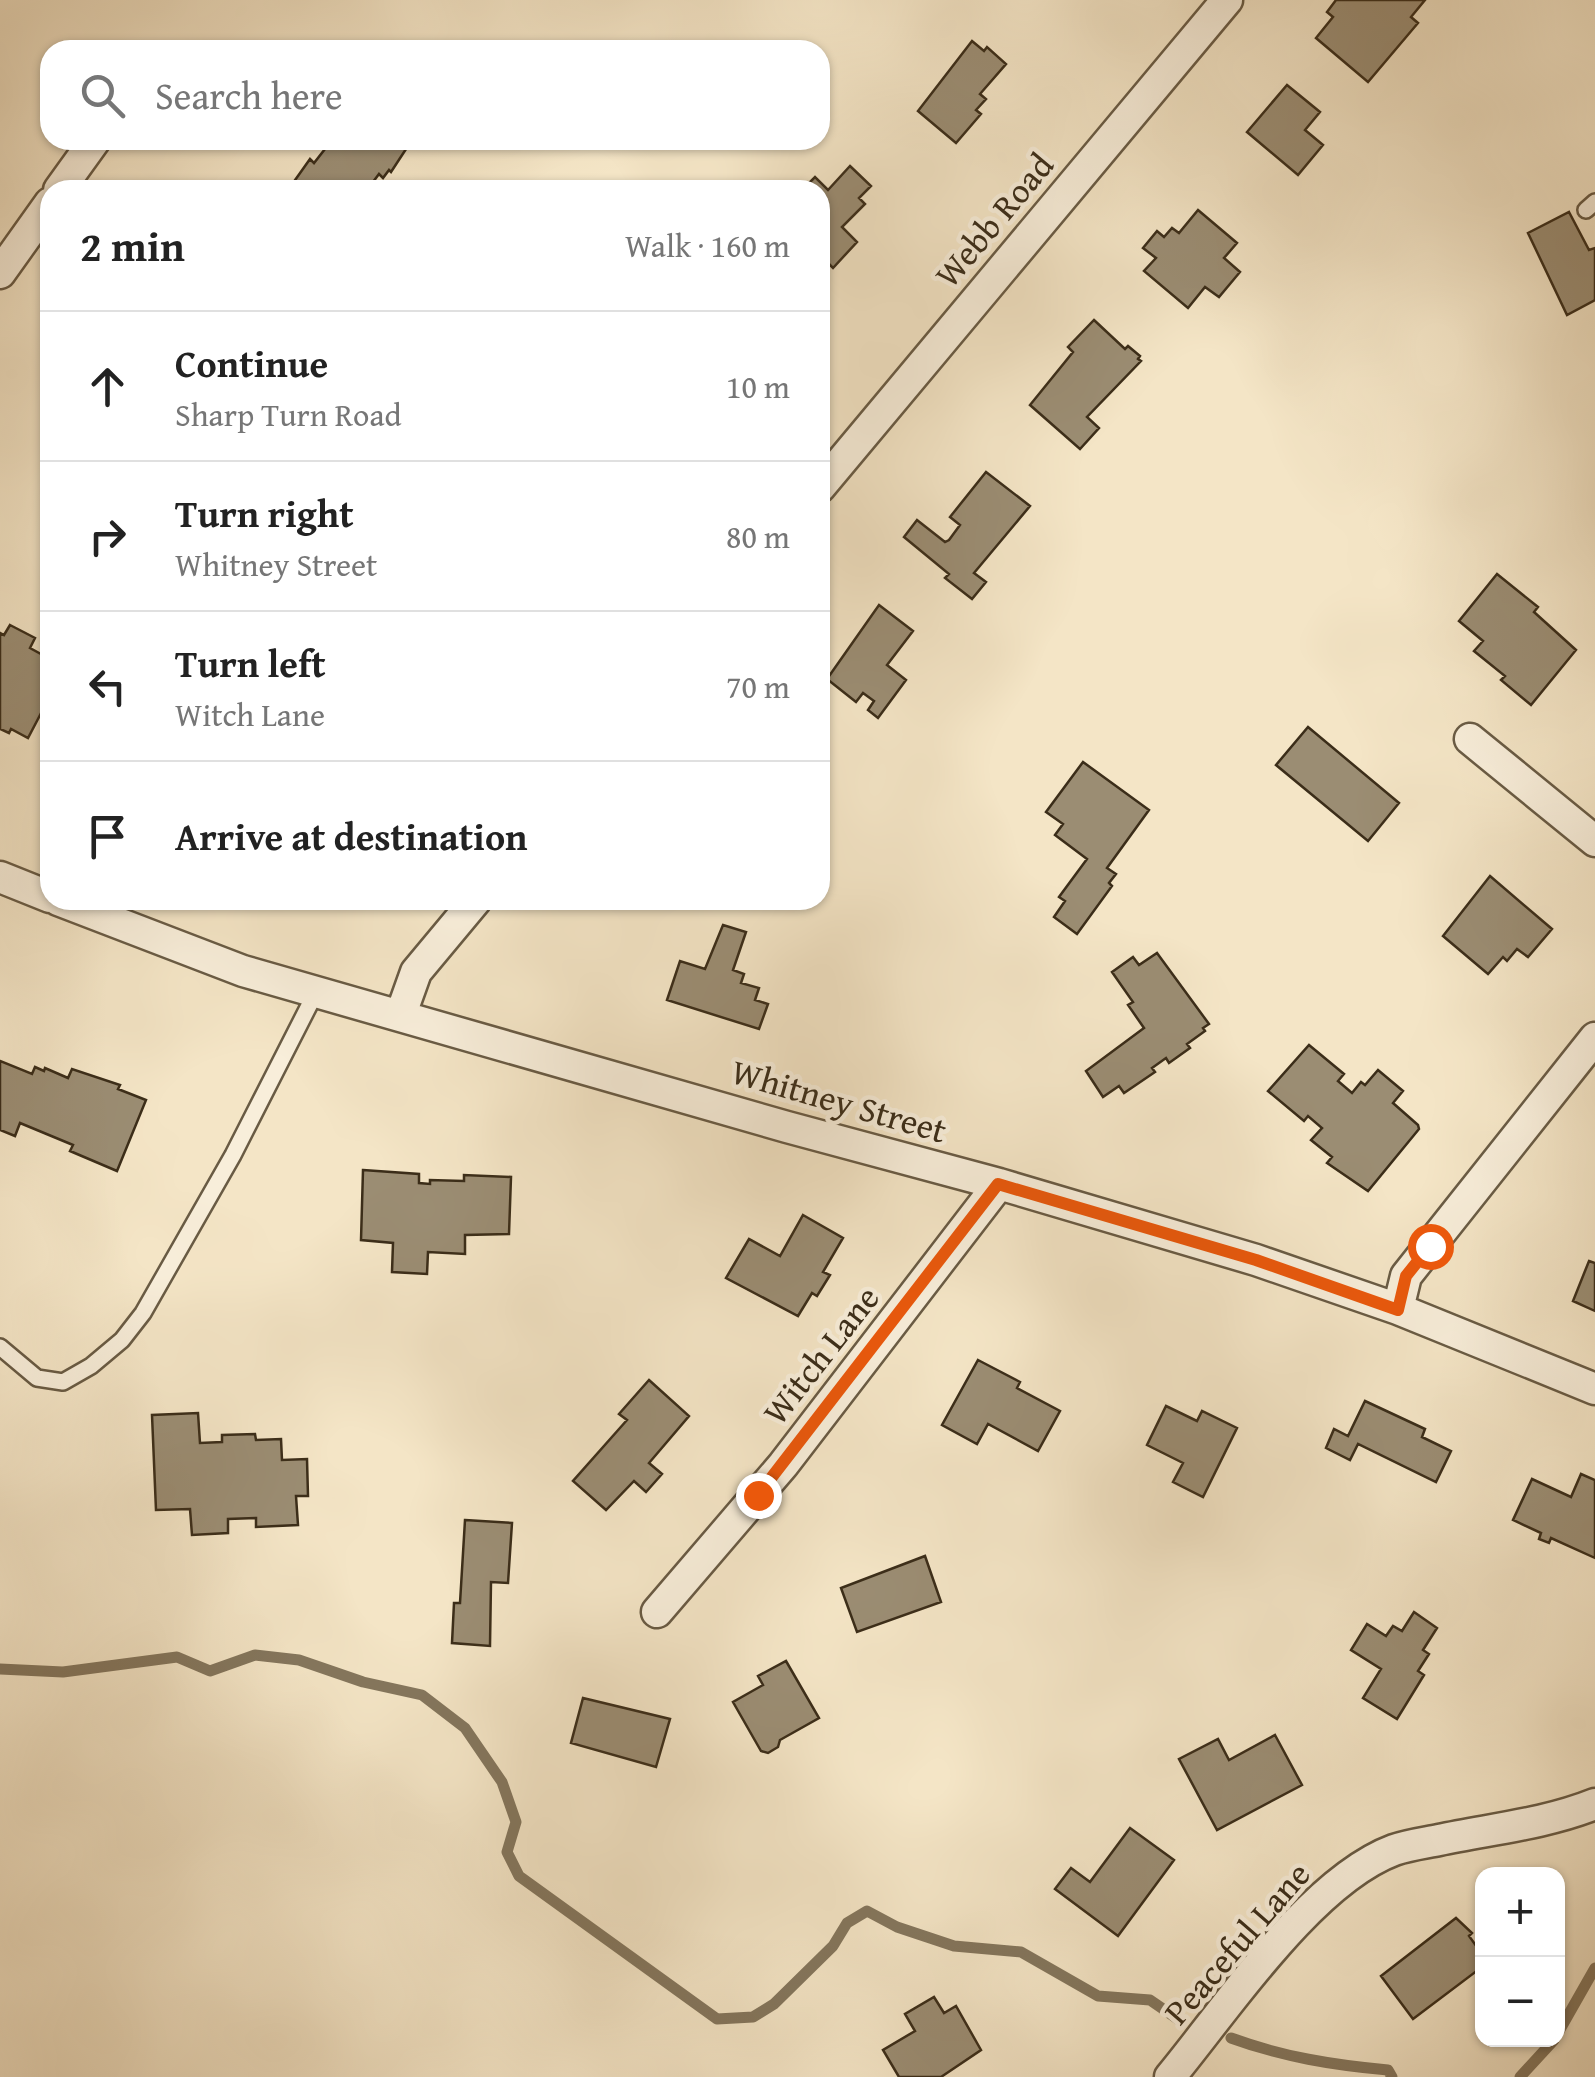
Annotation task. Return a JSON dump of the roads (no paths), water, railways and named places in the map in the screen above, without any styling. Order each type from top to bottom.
[{"type":"street","name":"Webb Road","points":[[830,475],[1227,0]]},
{"type":"street","points":[[67,180],[88,150]]},
{"type":"street","points":[[0,273],[40,217]]},
{"type":"street","points":[[1470,740],[1595,841]]},
{"type":"street","points":[[0,877],[40,893]]},
{"type":"street","name":"Whitney Street","points":[[84,910],[206,958],[316,992],[1256,1260],[1398,1310],[1595,1389]]},
{"type":"street","points":[[400,1014],[416,972],[468,910]]},
{"type":"street","points":[[1398,1310],[1406,1276],[1595,1038]]},
{"type":"street","name":"Witch Lane","points":[[657,1612],[783,1466],[998,1184]]},
{"type":"street","name":"Peaceful Lane","points":[[1170,2077],[1298,1920],[1334,1886],[1365,1864],[1396,1849],[1565,1816],[1595,1804]]},
{"type":"lane","points":[[0,1347],[37,1378],[63,1382],[91,1366],[122,1340],[143,1313],[233,1155],[316,992]]},
{"type":"waterway","points":[[0,1669],[63,1672],[177,1657],[210,1671],[255,1655],[299,1660],[363,1682],[422,1695],[465,1728],[502,1782],[516,1822],[507,1852],[519,1876],[717,2019],[753,2017],[774,2004],[833,1946],[847,1923],[867,1911],[897,1927],[954,1946],[1021,1952],[1098,1996],[1150,2000],[1182,2022]]},
{"type":"waterway","points":[[1565,2021],[1595,1968]]},
{"type":"waterway","points":[[1231,2038],[1308,2059],[1388,2070],[1392,2077]]},
{"type":"waterway","points":[[1520,2077],[1548,2047]]}]
